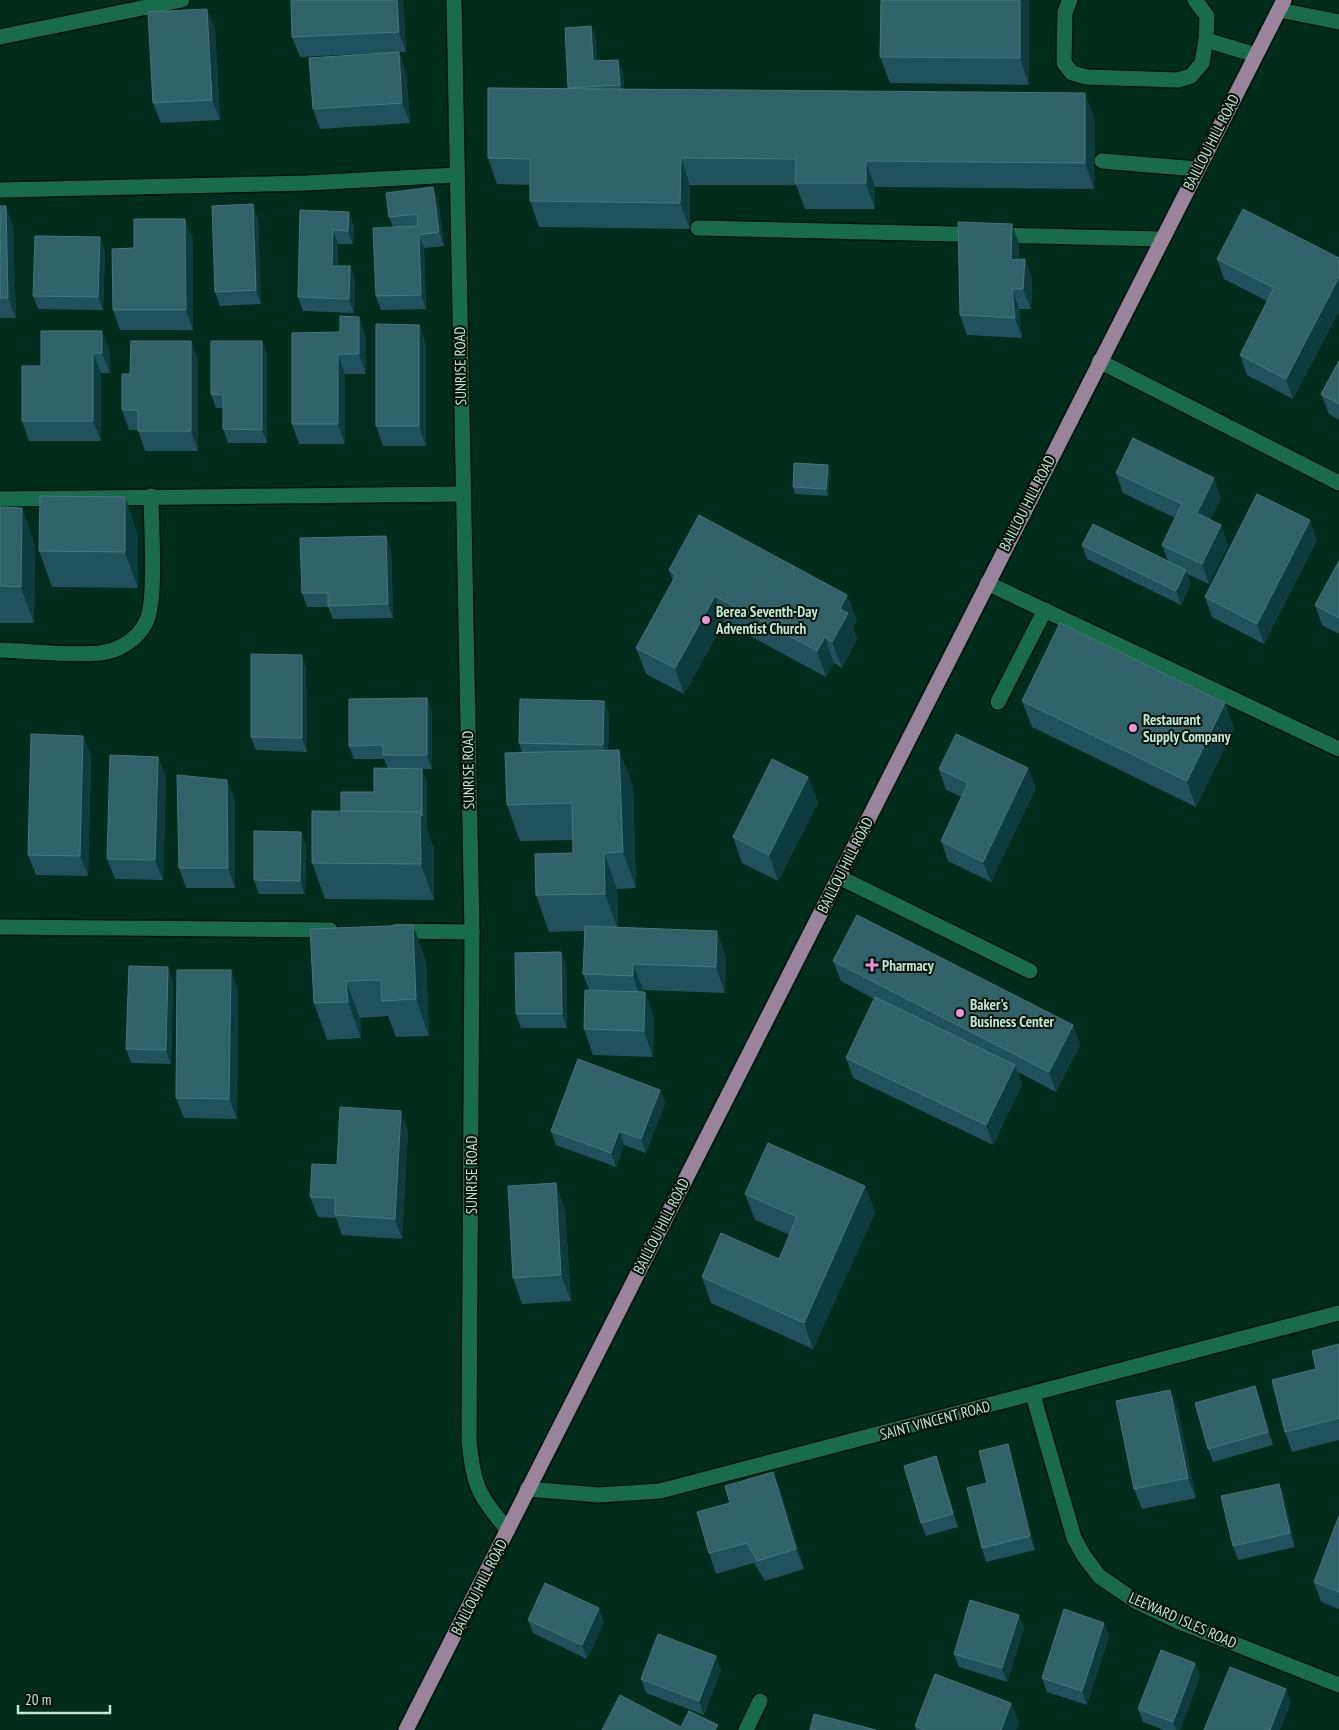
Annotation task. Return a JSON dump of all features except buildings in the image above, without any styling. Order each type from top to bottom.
[{"type":"main road","name":"BAILLOU HILL ROAD","points":[[406,1730],[1196,169],[1281,5]]},
{"type":"street","points":[[0,37],[182,0]]},
{"type":"street","name":"SUNRISE ROAD","points":[[454,0],[472,932],[469,1440],[472,1473],[485,1504],[508,1530]]},
{"type":"street","points":[[1070,0],[1065,12],[1064,63],[1072,73],[1087,77],[1178,80],[1191,76],[1202,64],[1207,16],[1195,0]]},
{"type":"street","points":[[1281,5],[1339,22]]},
{"type":"street","points":[[1206,40],[1256,55]]},
{"type":"street","points":[[1102,161],[1196,169]]},
{"type":"street","points":[[0,190],[307,183],[456,175]]},
{"type":"street","points":[[698,228],[1161,239]]},
{"type":"street","points":[[1099,361],[1339,483]]},
{"type":"street","points":[[0,499],[463,494]]},
{"type":"street","points":[[0,650],[101,652],[119,648],[136,637],[147,622],[152,603],[151,496]]},
{"type":"street","points":[[987,583],[1339,749]]},
{"type":"street","points":[[998,702],[1045,610]]},
{"type":"street","points":[[839,877],[1030,971]]},
{"type":"street","points":[[0,927],[344,930]]},
{"type":"street","points":[[383,931],[472,932]]},
{"type":"street","name":"SAINT VINCENT ROAD","points":[[527,1489],[599,1495],[660,1490],[1033,1395],[1339,1313]]},
{"type":"street","name":"LEEWARD ISLES ROAD","points":[[1033,1395],[1074,1538],[1084,1556],[1099,1576],[1116,1589],[1160,1614],[1339,1685]]},
{"type":"street","points":[[746,1730],[760,1701]]},
{"type":"place","name":"Berea Seventh-Day Adventist Church","points":[[706,620]]},
{"type":"place","name":"Restaurant Supply Company","points":[[1133,728]]},
{"type":"place","name":"Pharmacy","points":[[872,965]]},
{"type":"place","name":"Baker's Business Center","points":[[960,1013]]}]
